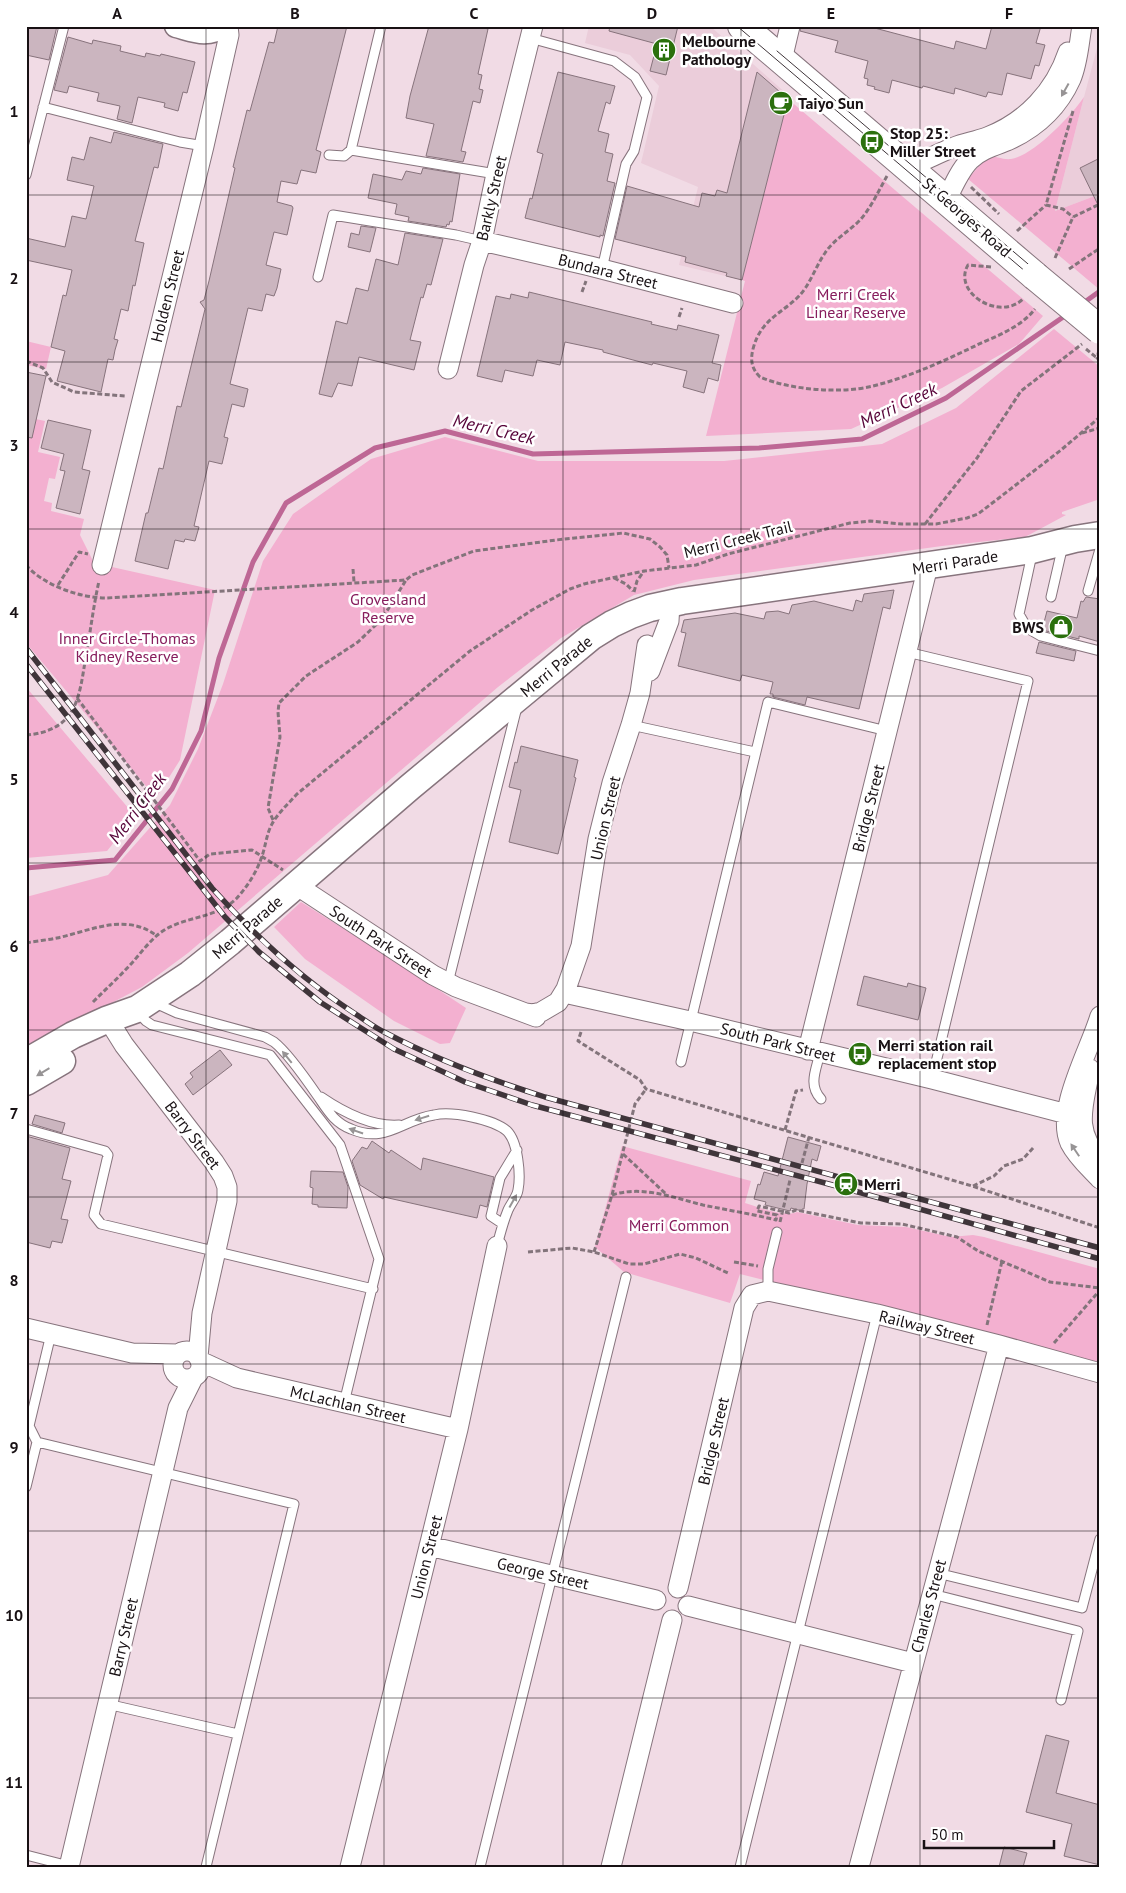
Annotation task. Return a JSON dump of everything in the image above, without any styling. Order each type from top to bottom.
[{"type":"highway","name":"St Georges Road","points":[[742,26],[782,60],[898,172],[953,187],[1029,287],[1092,336]]},
{"type":"main road","name":"Merri Parade","points":[[26,1062],[103,1018],[144,1005],[230,942],[576,648],[600,631],[636,613],[670,603],[1032,550],[1080,538],[1100,527]]},
{"type":"main road","name":"Merri Parade","points":[[26,1082],[103,1018]]},
{"type":"street","points":[[176,26],[203,33],[215,32],[226,26]]},
{"type":"street","name":"Holden Street","points":[[102,565],[204,146],[229,35],[226,26]]},
{"type":"street","points":[[782,60],[790,26]]},
{"type":"street","points":[[898,172],[956,147],[995,134],[1022,118],[1042,98],[1060,73],[1076,26]]},
{"type":"street","points":[[953,187],[966,164],[975,156],[1031,128],[1046,116],[1057,103],[1072,78],[1082,26]]},
{"type":"street","name":"Barkly Street","points":[[448,369],[474,265],[482,241],[496,174],[532,32]]},
{"type":"street","name":"Bundara Street","points":[[482,241],[602,269],[733,303]]},
{"type":"street","name":"Bridge Street","points":[[814,1051],[887,731],[928,566]]},
{"type":"street","name":"Union Street","points":[[640,694],[669,621],[670,603]]},
{"type":"street","name":"Union Street","points":[[571,994],[582,980],[581,946],[596,848],[607,800],[640,694],[647,645]]},
{"type":"street","name":"South Park Street","points":[[296,885],[448,984],[539,1018],[554,1016],[571,1006],[571,994],[932,1079],[1075,1115]]},
{"type":"street","name":"Barry Street","points":[[69,1866],[217,1250],[227,1201],[223,1176],[103,1018]]},
{"type":"street","points":[[1099,1018],[1071,1095],[1075,1115],[1084,1138],[1100,1160]]},
{"type":"street","points":[[1075,1115],[1066,1126],[1070,1143],[1077,1154],[1100,1179]]},
{"type":"street","name":"Union Street","points":[[350,1867],[458,1429],[496,1246]]},
{"type":"street","name":"Bridge Street","points":[[678,1588],[744,1308],[760,1293]]},
{"type":"street","name":"Railway Street","points":[[760,1293],[877,1314],[1042,1356],[1100,1373]]},
{"type":"street","name":"McLachlan Street","points":[[26,1328],[458,1429]]},
{"type":"street","name":"Charles Street","points":[[859,1867],[932,1594],[990,1343]]},
{"type":"street","name":"George Street","points":[[429,1546],[656,1600]]},
{"type":"street","points":[[678,1588],[686,1595],[688,1606],[684,1615],[672,1620],[659,1614],[656,1600],[662,1590],[678,1588]]},
{"type":"street","points":[[688,1606],[913,1663]]},
{"type":"street","points":[[612,1867],[672,1620]]},
{"type":"lane","points":[[26,175],[64,26]]},
{"type":"lane","points":[[329,155],[344,156],[351,150],[380,26]]},
{"type":"lane","points":[[532,32],[614,61],[635,77],[647,97],[634,151],[626,164],[602,269]]},
{"type":"lane","points":[[43,107],[204,146]]},
{"type":"lane","points":[[351,150],[496,174]]},
{"type":"lane","points":[[318,277],[333,215],[482,241]]},
{"type":"lane","points":[[1051,597],[1080,538]]},
{"type":"lane","points":[[1088,591],[1100,549]]},
{"type":"lane","points":[[1032,550],[1019,614],[1026,628],[1032,633],[1041,636],[1100,651]]},
{"type":"lane","points":[[907,652],[1028,682],[932,1079]]},
{"type":"lane","points":[[448,984],[520,696]]},
{"type":"lane","points":[[680,1062],[768,702],[887,731]]},
{"type":"lane","points":[[631,726],[755,752]]},
{"type":"lane","points":[[344,1402],[378,1265],[378,1256],[340,1145],[270,1055],[152,1024],[146,1021],[144,1005],[270,1039],[277,1045],[317,1095],[331,1117],[345,1127],[358,1132],[380,1135],[434,1114],[466,1116],[505,1130],[511,1136],[516,1150],[519,1171],[518,1189],[496,1246]]},
{"type":"lane","name":"Bridge Street","points":[[814,1051],[814,1092],[821,1099]]},
{"type":"lane","points":[[317,1095],[360,1118],[387,1125],[404,1125]]},
{"type":"lane","points":[[26,1129],[105,1151],[108,1155],[94,1215],[101,1224],[217,1250],[372,1289]]},
{"type":"lane","points":[[503,1224],[491,1216],[500,1178],[516,1150]]},
{"type":"lane","points":[[760,1293],[777,1232]]},
{"type":"lane","points":[[480,1867],[626,1277]]},
{"type":"lane","points":[[740,1867],[877,1314]]},
{"type":"lane","points":[[26,1487],[37,1442],[29,1426],[51,1334]]},
{"type":"lane","points":[[37,1442],[294,1504],[206,1867]]},
{"type":"lane","points":[[937,1572],[1082,1608],[1100,1539]]},
{"type":"lane","points":[[932,1594],[1078,1631],[1061,1700]]},
{"type":"lane","points":[[107,1704],[238,1734]]},
{"type":"lane","points":[[26,1855],[69,1866]]},
{"type":"path","points":[[1017,232],[1046,205],[1075,108]]},
{"type":"path","points":[[898,172],[860,219],[825,252],[806,287],[798,296],[772,316],[761,329],[751,358],[755,372],[760,377],[788,385],[808,388],[840,389],[873,386],[946,360],[1004,332],[1028,317],[1035,309]]},
{"type":"path","points":[[953,187],[1003,218]]},
{"type":"path","points":[[1055,258],[1074,217],[1100,204]]},
{"type":"path","points":[[1046,205],[1063,209],[1074,217]]},
{"type":"path","points":[[1010,224],[1024,238]]},
{"type":"path","points":[[1069,269],[1100,248]]},
{"type":"path","points":[[991,267],[972,264],[968,265],[964,271],[967,285],[980,302],[988,306],[1010,306],[1029,287]]},
{"type":"path","points":[[924,524],[977,458],[1021,391],[1092,336]]},
{"type":"path","points":[[26,361],[43,368],[52,382],[74,392],[143,397]]},
{"type":"path","name":"Merri Creek Trail","points":[[95,598],[406,580],[412,575],[474,551],[623,533],[650,539],[660,546],[667,555],[669,568],[696,565],[728,554],[850,523],[870,521],[924,524],[952,522],[978,514],[1100,417]]},
{"type":"path","points":[[1081,433],[1100,428]]},
{"type":"path","points":[[58,586],[79,552]]},
{"type":"path","points":[[26,565],[34,574],[58,586],[75,594],[95,598]]},
{"type":"path","points":[[26,735],[47,732],[61,723],[70,714],[77,698],[102,565]]},
{"type":"path","points":[[103,1018],[132,964],[157,936],[174,925],[211,914],[226,907],[245,887],[256,872],[274,821],[297,794],[470,651],[554,597],[584,584],[644,571],[669,568]]},
{"type":"path","points":[[353,569],[354,582]]},
{"type":"path","points":[[613,578],[626,584],[634,592]]},
{"type":"path","points":[[274,821],[268,808],[280,737],[279,703],[306,676],[358,642],[382,619],[406,580]]},
{"type":"path","points":[[77,698],[200,860],[210,854],[252,850],[262,855]]},
{"type":"path","points":[[26,943],[56,938],[109,924],[137,926],[150,930],[157,936]]},
{"type":"path","points":[[581,1032],[578,1041],[640,1080],[646,1089],[972,1186],[1100,1228]]},
{"type":"path","points":[[594,1252],[612,1195],[635,1104],[646,1089]]},
{"type":"path","points":[[785,1130],[796,1091]]},
{"type":"path","points":[[802,1163],[809,1137]]},
{"type":"path","points":[[972,1186],[994,1176],[1004,1166],[1024,1160],[1034,1147]]},
{"type":"path","points":[[623,1154],[666,1194]]},
{"type":"path","points":[[782,1212],[790,1180]]},
{"type":"path","points":[[612,1195],[625,1191],[666,1194],[700,1204],[776,1220],[777,1215],[758,1211],[759,1206],[782,1212],[789,1213],[796,1210],[861,1223],[902,1224],[957,1237],[978,1251],[1050,1282],[1100,1289]]},
{"type":"path","points":[[528,1252],[572,1248],[594,1252],[628,1264],[644,1264],[680,1254],[704,1261],[730,1274]]},
{"type":"path","points":[[990,1343],[1002,1261]]},
{"type":"path","points":[[734,1262],[768,1268]]},
{"type":"path","points":[[1042,1356],[1100,1289]]},
{"type":"shaded area","points":[[589,26],[710,26],[788,95],[742,280],[679,265],[698,187],[641,163],[659,86],[630,55],[585,43]]},
{"type":"shaded area","points":[[1100,37],[1100,194],[1055,211],[1084,97]]},
{"type":"green space","points":[[1084,97],[1055,211],[1100,194],[1100,290],[968,179],[988,155],[1011,159],[1030,151],[1071,114]]},
{"type":"green space","name":"Merri Creek Linear Reserve","points":[[788,99],[1043,316],[1019,344],[942,388],[851,429],[706,436],[745,281],[742,280]]},
{"type":"green space","name":"Grovesland Reserve","points":[[1054,329],[1100,367],[1100,499],[1062,512],[1062,514],[1066,515],[1025,537],[942,546],[694,580],[634,595],[561,638],[498,687],[188,953],[142,987],[26,1048],[26,897],[108,875],[170,805],[198,749],[223,684],[263,561],[293,514],[371,459],[445,437],[538,461],[724,461],[882,444],[956,408]]},
{"type":"green space","points":[[26,341],[51,347],[46,369],[26,365]]},
{"type":"green space","name":"Inner Circle-Thomas Kidney Reserve","points":[[26,417],[45,421],[38,452],[60,457],[55,479],[49,478],[44,501],[52,503],[51,511],[84,519],[80,535],[94,563],[215,590],[180,760],[156,798],[26,643]]},
{"type":"green space","points":[[26,687],[135,816],[107,851],[26,858]]},
{"type":"green space","points":[[301,902],[466,1008],[450,1043],[440,1044],[394,1021],[305,959],[274,927]]},
{"type":"green space","name":"Merri Common","points":[[622,1146],[751,1181],[745,1203],[771,1211],[786,1214],[797,1212],[858,1225],[906,1227],[951,1237],[973,1235],[1100,1269],[1100,1364],[740,1274],[730,1303],[624,1272],[595,1247]]},
{"type":"building","points":[[26,26],[57,26],[49,60],[26,55]]},
{"type":"building","points":[[278,26],[347,26],[316,150],[321,152],[316,173],[301,170],[297,184],[281,181],[277,202],[292,206],[293,208],[287,235],[274,232],[266,265],[281,269],[277,288],[274,296],[266,294],[262,311],[248,308],[230,384],[248,389],[244,407],[232,404],[224,437],[228,438],[222,464],[209,461],[194,526],[199,527],[195,541],[185,539],[184,542],[175,540],[168,569],[135,561],[159,468],[163,469],[177,406],[181,407],[205,309],[200,302],[204,300],[209,281],[247,110],[250,111],[269,42],[274,43]]},
{"type":"building","points":[[429,26],[476,26],[488,29],[478,74],[482,75],[479,89],[483,90],[480,103],[473,101],[461,151],[466,152],[463,162],[426,156],[434,124],[406,118]]},
{"type":"building","points":[[610,26],[678,26],[666,75],[650,71],[657,44],[609,31]]},
{"type":"building","points":[[801,26],[867,26],[954,49],[956,41],[986,49],[992,26],[1041,26],[1036,43],[1045,45],[1039,66],[1035,65],[1031,79],[1007,73],[1002,95],[988,92],[986,97],[955,88],[954,94],[892,80],[889,93],[867,85],[868,79],[864,78],[868,61],[835,52],[838,41],[800,31]]},
{"type":"building","points":[[68,37],[92,44],[93,40],[121,46],[120,51],[145,57],[146,53],[160,56],[161,54],[195,62],[187,93],[183,92],[178,111],[164,107],[165,103],[138,97],[132,123],[117,119],[120,106],[97,101],[99,93],[69,86],[67,93],[54,90]]},
{"type":"building","points":[[558,72],[615,86],[610,104],[606,102],[598,131],[609,134],[605,152],[613,154],[607,181],[615,183],[603,236],[600,235],[600,237],[525,218],[530,198],[532,199],[543,154],[537,152]]},
{"type":"building","points":[[757,72],[788,99],[742,280],[726,276],[727,273],[685,262],[686,257],[615,239],[627,186],[699,207],[702,193],[715,196],[717,190],[727,193]]},
{"type":"building","points":[[114,132],[163,144],[158,168],[154,167],[135,241],[144,243],[135,286],[133,285],[128,311],[121,309],[114,339],[118,340],[113,360],[108,359],[101,392],[57,381],[65,351],[51,347],[63,295],[66,296],[72,270],[26,260],[26,238],[65,247],[72,216],[86,219],[94,186],[67,180],[72,157],[84,160],[90,137],[111,143]]},
{"type":"building","points":[[1100,158],[1100,209],[1080,168]]},
{"type":"building","points":[[423,168],[460,174],[452,222],[450,221],[446,227],[408,221],[409,217],[395,214],[397,204],[368,198],[373,174],[402,180],[406,171],[421,174]]},
{"type":"building","points":[[361,226],[376,228],[370,252],[348,247],[351,233],[359,235]]},
{"type":"building","points":[[405,233],[443,239],[431,285],[427,284],[423,298],[421,297],[410,340],[421,342],[414,370],[359,357],[352,386],[338,383],[332,397],[319,394],[336,321],[347,324],[356,288],[368,291],[376,259],[398,265]]},
{"type":"building","points":[[529,292],[652,322],[651,324],[677,330],[678,325],[719,335],[712,363],[721,365],[718,381],[708,378],[704,393],[683,387],[687,371],[653,363],[652,365],[603,352],[603,350],[565,342],[560,365],[537,360],[533,376],[505,370],[502,382],[477,376],[496,296],[510,299],[511,294],[528,298]]},
{"type":"building","points":[[26,372],[46,376],[32,438],[26,437]]},
{"type":"building","points":[[48,420],[91,430],[82,469],[90,471],[80,514],[56,508],[65,471],[60,470],[64,454],[41,448]]},
{"type":"building","points":[[894,590],[890,609],[883,607],[859,709],[807,697],[805,705],[773,697],[773,694],[770,694],[773,682],[742,675],[740,681],[678,666],[686,633],[681,632],[684,620],[735,613],[764,619],[766,612],[778,611],[789,614],[792,605],[814,601],[853,611],[856,600],[862,602],[864,594]]},
{"type":"building","points":[[1086,597],[1100,599],[1100,642],[1079,636],[1079,639],[1042,630],[1047,611],[1077,618],[1081,601],[1083,602]]},
{"type":"building","points":[[1039,642],[1076,651],[1074,661],[1036,653]]},
{"type":"building","points":[[521,746],[578,760],[574,777],[576,778],[558,854],[509,842],[521,790],[509,787]]},
{"type":"building","points":[[864,976],[907,987],[908,983],[926,988],[918,1020],[857,1005]]},
{"type":"building","points":[[220,1050],[232,1065],[193,1095],[185,1084],[193,1077],[190,1073]]},
{"type":"building","points":[[35,1115],[65,1123],[62,1133],[32,1124]]},
{"type":"building","points":[[26,1136],[70,1148],[62,1179],[71,1181],[61,1219],[68,1220],[62,1243],[52,1241],[50,1248],[26,1242]]},
{"type":"building","points":[[788,1137],[821,1146],[817,1161],[812,1159],[804,1209],[802,1211],[791,1208],[790,1211],[765,1205],[766,1202],[754,1199],[764,1172],[778,1176]]},
{"type":"building","points":[[372,1141],[389,1153],[391,1150],[421,1170],[423,1158],[494,1177],[487,1207],[480,1205],[477,1218],[384,1197],[383,1199],[360,1185],[352,1161],[362,1147],[367,1149]]},
{"type":"building","points":[[311,1171],[343,1172],[348,1187],[347,1208],[318,1207],[318,1205],[312,1204]]},
{"type":"building","points":[[1046,1735],[1069,1741],[1056,1793],[1100,1805],[1100,1865],[1064,1856],[1072,1824],[1026,1812]]},
{"type":"building","points":[[1004,1847],[1027,1853],[1023,1867],[999,1867]]},
{"type":"waterway","name":"Merri Creek","points":[[1082,304],[1100,291]]},
{"type":"waterway","name":"Merri Creek","points":[[26,868],[115,860],[172,789],[201,731],[219,658],[253,562],[286,503],[375,448],[445,431],[533,454],[759,448],[862,439],[946,398],[1069,313]]},
{"type":"tram line","points":[[737,26],[1100,335]]},
{"type":"tram line","points":[[777,51],[1100,325]]},
{"type":"railway","points":[[26,648],[212,888],[228,906],[297,971],[334,1000],[382,1031],[464,1069],[545,1097],[1100,1248]]},
{"type":"railway","points":[[26,664],[225,917],[259,952],[320,1002],[394,1049],[465,1082],[532,1105],[1100,1259]]},
{"type":"place","name":"Melbourne Pathology","points":[[664,50]]},
{"type":"place","name":"Taiyo Sun","points":[[781,103]]},
{"type":"place","name":"Stop 25: Miller Street","points":[[872,142]]},
{"type":"place","name":"BWS","points":[[1061,627]]},
{"type":"place","name":"Merri station rail replacement stop","points":[[860,1054]]},
{"type":"place","name":"Merri","points":[[846,1184]]}]
